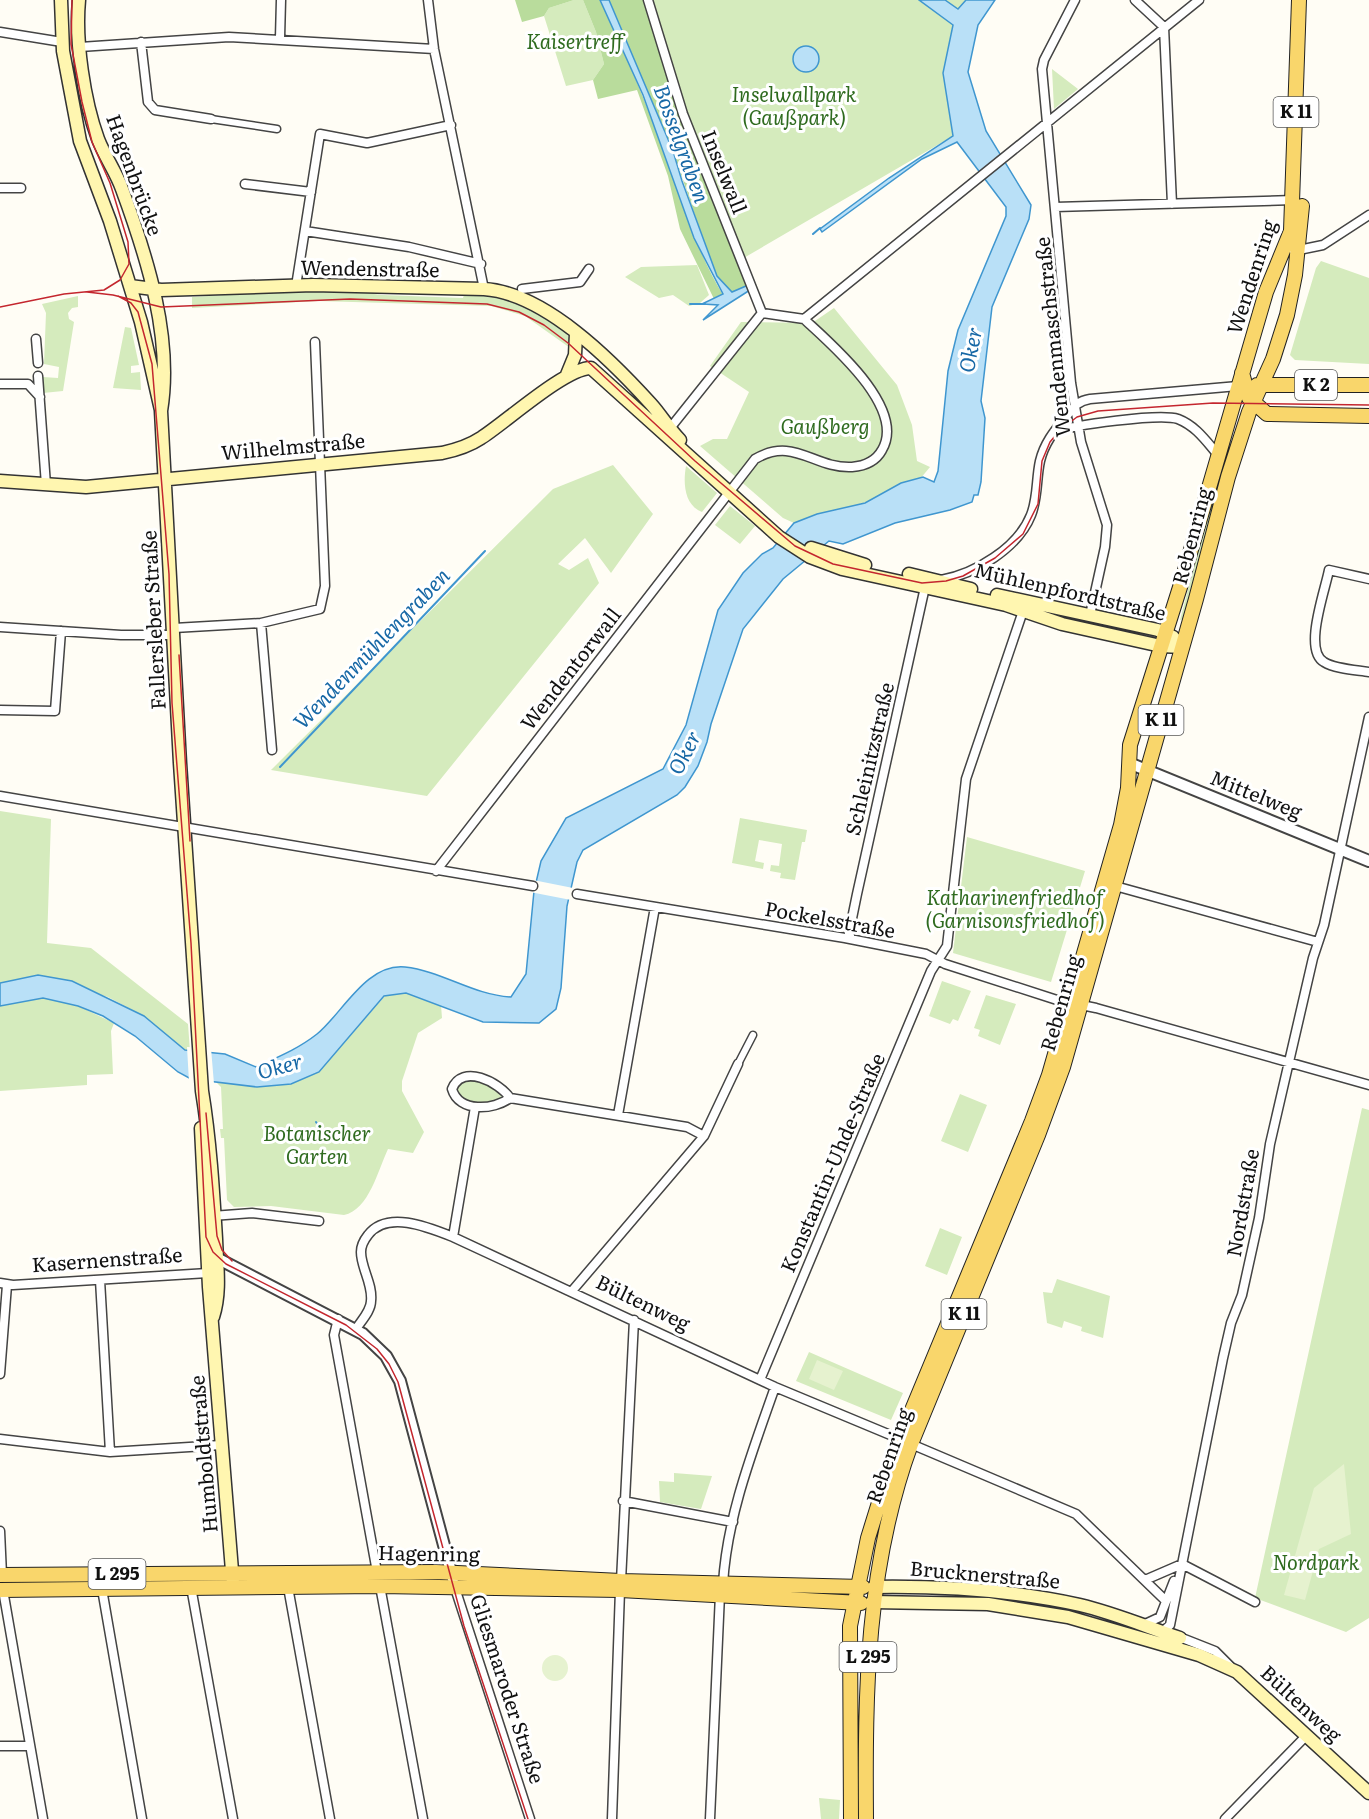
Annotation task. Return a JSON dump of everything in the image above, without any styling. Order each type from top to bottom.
[{"type":"main road","name":"Hagenbrücke","points":[[61,0],[62,42],[80,141],[107,212],[130,286]]},
{"type":"main road","name":"Hagenbrücke","points":[[79,0],[79,42],[95,131],[123,192],[153,290]]},
{"type":"main road","name":"Wendenring","points":[[1241,386],[1242,371],[1270,277],[1292,251],[1299,0]]},
{"type":"main road","name":"Wendenring","points":[[1263,385],[1287,315],[1292,251],[1302,200],[1307,0]]},
{"type":"main road","name":"Wendenstraße","points":[[130,286],[153,290],[296,286],[484,289],[503,292],[528,302],[576,333],[649,402],[666,430]]},
{"type":"main road","name":"Fallersleber Straße","points":[[130,286],[161,411],[198,1041]]},
{"type":"main road","name":"Fallersleber Straße","points":[[153,290],[164,360],[161,411]]},
{"type":"main road","points":[[566,377],[575,355],[576,333]]},
{"type":"main road","points":[[566,377],[584,368],[595,370],[666,430]]},
{"type":"main road","name":"Wilhelmstraße","points":[[0,481],[86,487],[423,456],[458,449],[482,438],[566,377]]},
{"type":"main road","name":"Rebenring","points":[[1076,1004],[1115,886],[1243,429],[1263,385]]},
{"type":"main road","name":"K 2","points":[[1241,386],[1369,385]]},
{"type":"main road","name":"Rebenring","points":[[857,1587],[880,1496],[1038,1135],[1063,1067],[1076,1004],[1121,825],[1127,796],[1133,735],[1219,456],[1236,413],[1241,386]]},
{"type":"main road","points":[[1241,386],[1253,403],[1267,414],[1243,429]]},
{"type":"main road","name":"K 11","points":[[1236,413],[1243,429]]},
{"type":"main road","name":"K 2","points":[[1267,414],[1369,416]]},
{"type":"main road","name":"Mühlenpfordtstraße","points":[[666,430],[782,534],[813,554],[842,568],[1023,611],[1054,622],[1164,639]]},
{"type":"main road","name":"Mühlenpfordtstraße","points":[[813,554],[1090,615],[1182,647]]},
{"type":"main road","name":"Humboldtstraße","points":[[198,1041],[202,1091],[201,1155],[210,1217],[213,1317],[221,1445],[233,1580]]},
{"type":"main road","name":"Rebenring","points":[[874,1587],[905,1442]]},
{"type":"main road","name":"Hagenring","points":[[1,1590],[191,1587],[233,1580],[288,1587],[452,1572],[620,1586]]},
{"type":"main road","name":"Hagenring","points":[[1,1575],[233,1580],[379,1579],[455,1588],[857,1587]]},
{"type":"main road","name":"L 295","points":[[850,1819],[850,1626],[857,1587],[874,1587]]},
{"type":"main road","name":"K 11","points":[[872,1602],[874,1587]]},
{"type":"main road","name":"Brucknerstraße","points":[[874,1587],[968,1590],[1034,1596],[1081,1605],[1163,1630]]},
{"type":"main road","name":"Hagenring","points":[[721,1589],[854,1603]]},
{"type":"main road","name":"Brucknerstraße","points":[[872,1602],[915,1601],[1007,1606],[1077,1619],[1134,1637],[1180,1644]]},
{"type":"main road","name":"L 295","points":[[854,1603],[872,1602],[866,1711],[866,1819]]},
{"type":"main road","name":"Bültenweg","points":[[1163,1630],[1180,1644],[1232,1668],[1369,1793]]},
{"type":"street","points":[[280,38],[281,0]]},
{"type":"street","points":[[428,0],[434,49],[484,289]]},
{"type":"street","name":"Inselwall","points":[[648,0],[683,114],[762,313]]},
{"type":"street","name":"Wendenmaschstraße","points":[[1075,0],[1043,64],[1078,426],[1107,525],[1105,547],[1090,615]]},
{"type":"street","points":[[1135,0],[1164,27],[1172,204]]},
{"type":"street","points":[[666,430],[762,313],[804,319],[1199,0]]},
{"type":"street","points":[[0,33],[62,42]]},
{"type":"street","points":[[79,42],[112,43],[229,37],[280,38],[434,49]]},
{"type":"street","points":[[141,42],[148,102],[155,110],[277,129]]},
{"type":"street","points":[[296,286],[320,134],[368,143],[451,125]]},
{"type":"street","points":[[245,184],[311,192]]},
{"type":"street","points":[[0,188],[21,188]]},
{"type":"street","points":[[1056,207],[1294,200]]},
{"type":"street","points":[[1292,251],[1323,245],[1369,215]]},
{"type":"street","points":[[305,231],[409,247],[480,264]]},
{"type":"street","points":[[522,289],[580,282],[589,269]]},
{"type":"street","name":"Wendentorwall","points":[[436,871],[755,459],[775,449],[786,449],[827,463],[850,467],[878,457],[885,446],[887,432],[884,415],[869,387],[852,365],[804,319]]},
{"type":"street","points":[[36,339],[38,363]]},
{"type":"street","points":[[0,627],[121,635],[261,623],[320,609],[324,602],[325,586],[315,342]]},
{"type":"street","points":[[38,376],[46,485]]},
{"type":"street","points":[[0,384],[28,384],[40,398]]},
{"type":"street","points":[[937,581],[952,578],[977,566],[1012,543],[1022,532],[1035,503],[1043,451],[1054,432],[1076,405],[1090,399],[1241,386]]},
{"type":"street","points":[[1054,432],[1078,426],[1174,418],[1196,429],[1219,456]]},
{"type":"street","points":[[1369,579],[1329,570],[1313,641],[1316,655],[1324,663],[1369,672]]},
{"type":"street","name":"Schleinitzstraße","points":[[851,939],[849,933],[857,894],[925,587]]},
{"type":"street","name":"Konstantin-Uhde-Straße","points":[[760,1380],[931,971],[948,946],[966,779],[1023,611]]},
{"type":"street","points":[[261,623],[272,750]]},
{"type":"street","points":[[0,710],[55,711],[61,631]]},
{"type":"street","name":"Nordstraße","points":[[1163,1630],[1182,1564],[1229,1332],[1242,1294],[1259,1218],[1270,1144],[1369,717]]},
{"type":"street","name":"Mittelweg","points":[[1129,763],[1369,861]]},
{"type":"street","points":[[0,796],[533,886]]},
{"type":"street","points":[[1115,886],[1318,942]]},
{"type":"street","name":"Pockelsstraße","points":[[577,894],[851,939],[926,954],[1076,1004],[1369,1085]]},
{"type":"street","points":[[618,1115],[655,908]]},
{"type":"street","points":[[572,1291],[577,1282],[704,1136],[753,1035]]},
{"type":"street","points":[[510,1098],[491,1080],[473,1077],[457,1081],[452,1089],[454,1095],[475,1107],[492,1107],[510,1098],[687,1127],[704,1136]]},
{"type":"street","points":[[453,1237],[475,1107]]},
{"type":"street","points":[[210,1217],[252,1213],[319,1221]]},
{"type":"street","name":"Bültenweg","points":[[356,1329],[371,1305],[361,1248],[369,1233],[377,1226],[392,1221],[453,1237],[775,1387],[1070,1510],[1166,1601]]},
{"type":"street","name":"Gliesmaroder Straße","points":[[212,1256],[356,1329],[382,1351],[400,1381],[455,1588],[530,1819]]},
{"type":"street","name":"Kasernenstraße","points":[[4,1284],[213,1272]]},
{"type":"street","points":[[100,1280],[110,1452]]},
{"type":"street","points":[[0,1374],[4,1284]]},
{"type":"street","points":[[338,1319],[334,1335],[423,1819]]},
{"type":"street","points":[[612,1819],[623,1501],[633,1320]]},
{"type":"street","points":[[710,1819],[721,1589],[733,1522],[758,1434],[775,1387]]},
{"type":"street","points":[[0,1439],[110,1452],[221,1445]]},
{"type":"street","points":[[623,1501],[733,1522]]},
{"type":"street","points":[[0,1531],[1,1575]]},
{"type":"street","points":[[1145,1580],[1182,1564],[1255,1602]]},
{"type":"street","name":"Nordstraße","points":[[1160,1617],[1182,1564]]},
{"type":"street","points":[[191,1587],[233,1819]]},
{"type":"street","points":[[288,1587],[330,1819]]},
{"type":"street","points":[[102,1589],[142,1819]]},
{"type":"street","points":[[1,1590],[43,1819]]},
{"type":"street","points":[[1134,1637],[1146,1638],[1163,1630],[1160,1617],[1154,1622],[1141,1624]]},
{"type":"street","points":[[1225,1819],[1306,1736]]},
{"type":"street","points":[[0,1746],[29,1746]]},
{"type":"green space","points":[[515,0],[574,0],[549,8],[544,16],[522,22]]},
{"type":"green space","name":"Kaisertreff","points":[[574,0],[583,0],[596,32],[604,64],[593,80],[566,86],[544,16],[549,8]]},
{"type":"green space","points":[[583,0],[600,0],[649,113],[697,243],[723,295],[714,299],[680,229],[668,176],[637,90],[598,99],[593,80],[604,64],[596,32]]},
{"type":"green space","points":[[609,0],[648,0],[674,86],[742,259],[746,286],[732,293],[717,276],[673,151]]},
{"type":"green space","name":"Inselwallpark (Gaußpark)","points":[[648,0],[966,0],[953,24],[943,73],[953,136],[742,259],[702,162]]},
{"type":"green space","points":[[1052,69],[1078,89],[1054,109]]},
{"type":"green space","points":[[1321,261],[1369,278],[1369,364],[1295,360],[1290,355],[1316,268]]},
{"type":"green space","points":[[697,265],[709,295],[700,303],[689,306],[673,295],[659,298],[625,277],[641,267]]},
{"type":"green space","points":[[307,290],[374,291],[374,294],[382,295],[463,298],[464,294],[494,297],[529,307],[545,315],[559,325],[568,337],[573,350],[525,316],[491,306],[318,301],[192,308],[192,297]]},
{"type":"green space","points":[[78,296],[78,307],[72,308],[68,313],[69,319],[74,322],[63,391],[43,393],[43,377],[58,378],[59,367],[44,364],[46,313],[42,304]]},
{"type":"green space","name":"Gaußberg","points":[[834,308],[897,385],[912,425],[917,461],[930,467],[920,479],[871,500],[794,523],[783,518],[700,446],[713,439],[727,439],[749,392],[710,366],[741,322],[812,323]]},
{"type":"green space","points":[[125,327],[131,328],[139,365],[131,366],[131,373],[140,372],[141,390],[113,388]]},
{"type":"green space","points":[[1228,438],[1231,438],[1196,574],[1183,619],[1180,620]]},
{"type":"green space","points":[[613,465],[653,514],[611,573],[585,538],[558,564],[569,570],[588,558],[599,583],[427,796],[271,770],[553,489]]},
{"type":"green space","points":[[686,466],[717,493],[702,512],[696,509],[688,499],[685,486]]},
{"type":"green space","points":[[730,506],[755,526],[740,544],[715,525]]},
{"type":"green space","points":[[0,811],[51,819],[47,943],[91,948],[188,1024],[190,1051],[185,1050],[144,1016],[108,997],[38,975],[0,983]]},
{"type":"green space","points":[[740,818],[807,830],[805,842],[802,842],[795,880],[780,878],[781,873],[770,871],[771,865],[779,866],[782,844],[759,840],[755,861],[764,863],[763,869],[732,863]]},
{"type":"green space","name":"Katharinenfriedhof (Garnisonsfriedhof)","points":[[967,837],[1085,871],[1051,982],[953,953]]},
{"type":"green space","points":[[942,981],[971,991],[958,1021],[953,1019],[950,1024],[929,1016]]},
{"type":"green space","name":"Botanischer Garten","points":[[406,993],[441,1005],[442,1018],[418,1033],[402,1081],[402,1091],[424,1132],[413,1153],[388,1149],[372,1188],[360,1206],[344,1215],[271,1206],[234,1207],[227,1200],[224,1138],[221,1138],[220,1129],[223,1129],[221,1087],[215,1081],[257,1087],[319,1072],[385,996]]},
{"type":"green space","points":[[986,995],[1016,1004],[1000,1045],[978,1036],[980,1030],[974,1028]]},
{"type":"green space","points":[[43,998],[78,1006],[114,1023],[111,1031],[113,1074],[87,1075],[87,1085],[0,1091],[0,1006]]},
{"type":"green space","points":[[470,1080],[488,1082],[503,1095],[488,1103],[469,1101],[458,1093],[455,1087],[459,1083]]},
{"type":"green space","points":[[960,1094],[987,1105],[968,1152],[941,1141]]},
{"type":"green space","name":"Nordpark","points":[[1362,1108],[1369,1110],[1369,1618],[1346,1632],[1255,1598]]},
{"type":"green space","points":[[940,1228],[962,1237],[947,1275],[925,1266]]},
{"type":"green space","points":[[1057,1279],[1110,1296],[1103,1338],[1081,1331],[1082,1327],[1064,1321],[1062,1328],[1047,1323],[1043,1292],[1052,1293]]},
{"type":"green space","points":[[809,1352],[903,1393],[891,1420],[796,1381]]},
{"type":"green space","points":[[817,1360],[843,1371],[834,1390],[809,1379]]},
{"type":"green space","points":[[1344,1464],[1351,1534],[1319,1549],[1305,1600],[1284,1595],[1314,1488]]},
{"type":"green space","points":[[674,1473],[712,1476],[701,1509],[660,1502],[659,1481],[674,1482]]},
{"type":"green space","points":[[555,1655],[564,1659],[568,1668],[564,1677],[555,1681],[546,1677],[542,1668],[546,1659]]},
{"type":"green space","points":[[819,1798],[840,1800],[839,1819],[821,1819]]},
{"type":"water","points":[[600,0],[609,0],[673,151],[717,276],[732,292],[746,286],[750,290],[703,320],[718,305],[702,304],[723,294],[694,238],[643,95]]},
{"type":"water","name":"Oker","points":[[919,0],[945,0],[958,9],[966,0],[995,0],[978,25],[968,72],[986,131],[1031,205],[1029,219],[992,307],[981,401],[985,418],[981,482],[978,495],[974,495],[972,502],[950,510],[895,523],[843,544],[829,541],[783,579],[743,629],[707,742],[698,766],[685,787],[677,795],[583,850],[577,862],[567,906],[561,988],[556,1009],[539,1023],[483,1022],[406,993],[384,996],[319,1072],[291,1084],[257,1087],[191,1079],[178,1072],[135,1036],[103,1016],[78,1006],[43,998],[0,1006],[0,983],[38,975],[72,981],[144,1016],[185,1050],[225,1054],[256,1067],[288,1052],[317,1034],[367,981],[391,968],[419,969],[484,992],[511,997],[526,974],[534,891],[541,861],[566,818],[663,769],[686,725],[718,610],[743,573],[762,554],[773,548],[794,523],[817,514],[865,503],[901,483],[923,477],[934,482],[938,471],[948,371],[958,330],[1006,216],[1006,207],[957,142],[922,159],[822,232],[820,229],[889,178],[953,136],[943,73],[953,25]]},
{"type":"water","points":[[806,46],[815,50],[819,59],[815,68],[806,72],[797,68],[793,59],[797,50]]},
{"type":"pier","points":[[533,880],[573,888],[571,900],[530,892]]},
{"type":"pier","points":[[187,1047],[211,1048],[214,1084],[189,1082]]},
{"type":"waterway","points":[[813,234],[820,228]]},
{"type":"waterway","points":[[690,304],[705,304]]},
{"type":"waterway","name":"Wendenmühlengraben","points":[[280,767],[485,551]]},
{"type":"waterway","points":[[316,1122],[324,1134],[341,1141]]},
{"type":"tram line","points":[[0,307],[64,294],[104,290],[120,280],[129,264],[128,242],[110,183],[92,142],[82,102],[71,44],[72,0]]},
{"type":"tram line","points":[[87,292],[113,295],[161,307],[350,299],[487,304],[519,312],[544,325],[568,343],[695,461],[795,546],[833,564],[922,583],[946,581],[963,576],[995,558],[1023,534],[1038,504],[1042,461],[1050,442],[1060,430],[1077,417],[1098,411],[1213,403],[1369,405]]},
{"type":"tram line","points":[[118,296],[131,303],[138,312],[152,364],[169,574],[172,703],[191,943],[206,1237],[213,1252],[226,1264],[346,1325],[377,1349],[389,1364],[398,1382],[464,1626],[528,1819]]},
{"type":"tram line","points":[[179,655],[190,841]]},
{"type":"tram line","points":[[206,1113],[217,1236],[222,1250],[232,1261]]},
{"type":"water label","name":"Bosselgraben","points":[[681,144]]}]
